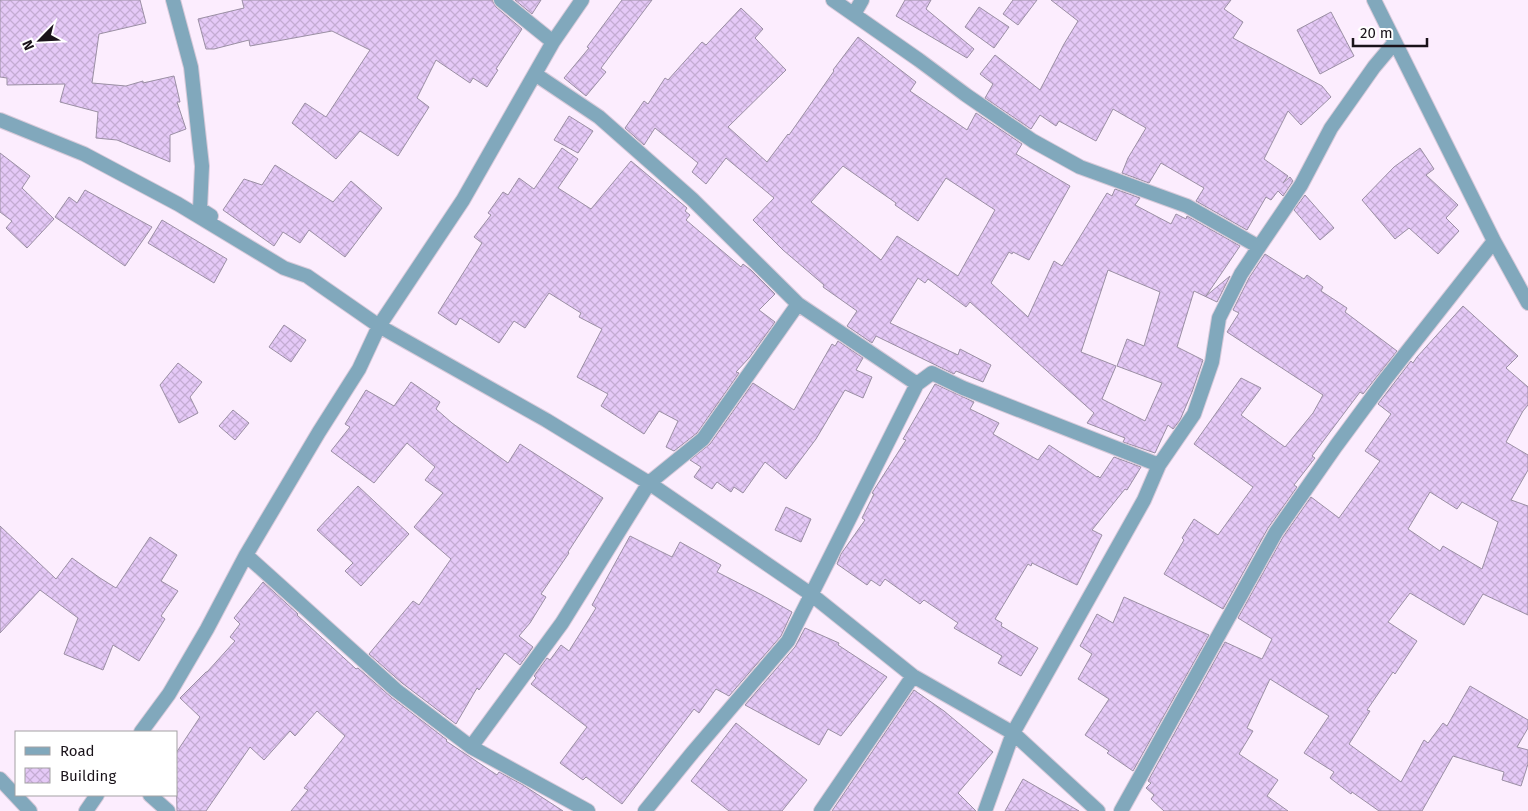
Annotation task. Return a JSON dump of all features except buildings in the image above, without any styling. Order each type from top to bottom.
[{"type":"street","points":[[172,0],[191,67],[202,166],[200,209],[219,221],[240,240]]},
{"type":"street","points":[[501,0],[553,42]]},
{"type":"street","points":[[142,731],[169,694],[207,629],[246,555],[358,369],[379,326],[463,200],[553,42],[582,0]]},
{"type":"street","points":[[833,0],[1034,141],[1080,167],[1187,206],[1259,247]]},
{"type":"street","points":[[854,14],[862,0]]},
{"type":"street","points":[[1374,0],[1494,241],[1528,303]]},
{"type":"street","points":[[985,811],[1013,733],[1144,500],[1159,465],[1194,414],[1212,362],[1219,318],[1240,274],[1301,185],[1330,128],[1374,67],[1395,42]]},
{"type":"street","points":[[535,74],[599,117],[678,186],[798,304],[917,384]]},
{"type":"street","points":[[0,120],[84,154],[178,204],[284,268],[307,276],[327,288],[379,326],[546,420],[649,483],[812,595],[913,676],[1013,733],[1098,811]]},
{"type":"street","points":[[1121,811],[1276,532],[1384,381],[1494,241]]},
{"type":"street","points":[[471,747],[562,623],[649,483],[703,439],[798,304]]},
{"type":"street","points":[[645,811],[788,641],[917,384],[932,374],[1159,465]]},
{"type":"street","points":[[246,555],[396,690],[471,747],[588,811]]},
{"type":"street","points":[[821,811],[913,676]]},
{"type":"street","points":[[0,779],[15,795]]},
{"type":"street","points":[[16,796],[30,811]]},
{"type":"street","points":[[86,811],[96,796]]},
{"type":"street","points":[[151,796],[168,811]]}]
